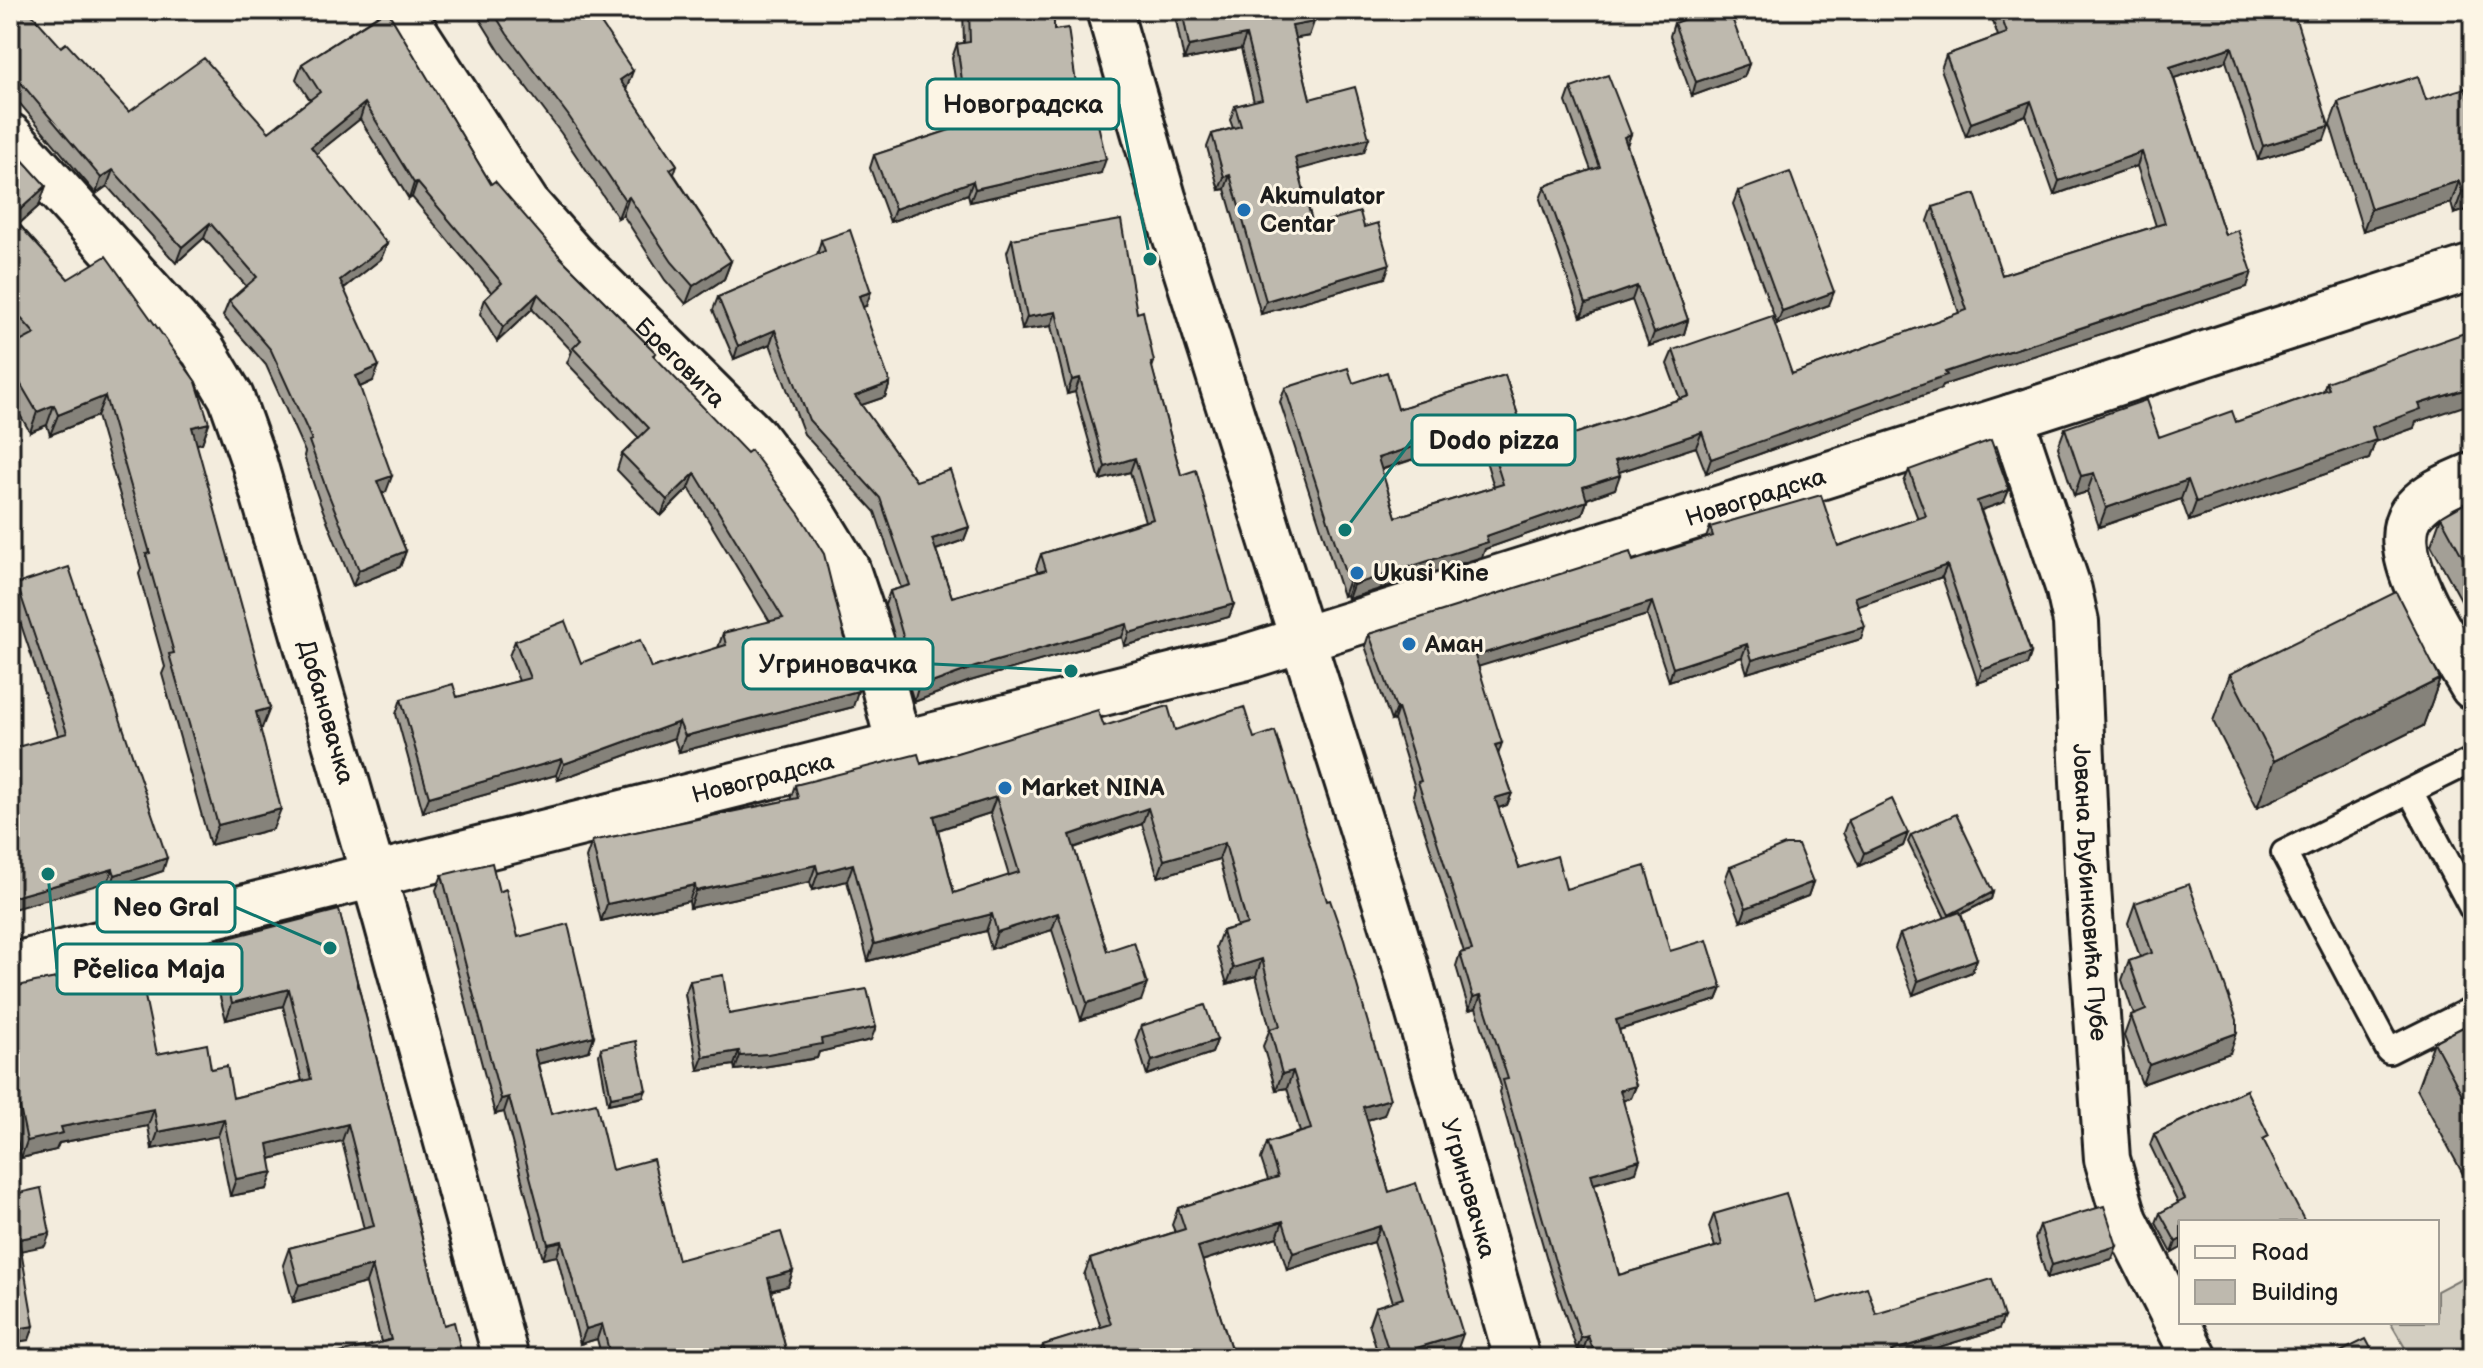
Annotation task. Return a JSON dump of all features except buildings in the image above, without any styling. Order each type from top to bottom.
[{"type":"street","name":"Бреговита","points":[[401,10],[527,204],[574,257],[745,427],[807,505],[847,569],[874,649],[899,745]]},
{"type":"street","name":"Угриновачка","points":[[1109,10],[1163,197],[1404,961],[1517,1358]]},
{"type":"street","name":"Добановачка","points":[[10,136],[203,350],[231,397],[254,462],[374,875],[506,1358]]},
{"type":"street","name":"Новоградска","points":[[10,966],[1305,641],[2473,267]]},
{"type":"street","name":"Јована Љубинковића Пубе","points":[[2011,417],[2069,590],[2076,622],[2087,872],[2107,1159],[2125,1220],[2195,1358]]},
{"type":"street","points":[[2473,475],[2441,489],[2414,510],[2404,541],[2406,561],[2416,583],[2473,687]]},
{"type":"lane","points":[[2473,760],[2284,853],[2389,1051],[2473,1009]]},
{"type":"lane","points":[[2410,791],[2473,910]]},
{"type":"shaded area","points":[[2473,1272],[2473,1358],[2411,1358],[2391,1324],[2439,1324],[2439,1290]]},
{"type":"place","name":"Akumulator Centar","points":[[1244,210]]},
{"type":"place","name":"Новоградска","points":[[1150,259]]},
{"type":"place","name":"Dodo pizza","points":[[1345,530]]},
{"type":"place","name":"Ukusi Kine","points":[[1357,573]]},
{"type":"place","name":"Аман","points":[[1409,644]]},
{"type":"place","name":"Угриновачка","points":[[1071,671]]},
{"type":"place","name":"Market NINA","points":[[1005,788]]},
{"type":"place","name":"Pčelica Maja","points":[[48,874]]},
{"type":"place","name":"Neo Gral","points":[[330,948]]}]
